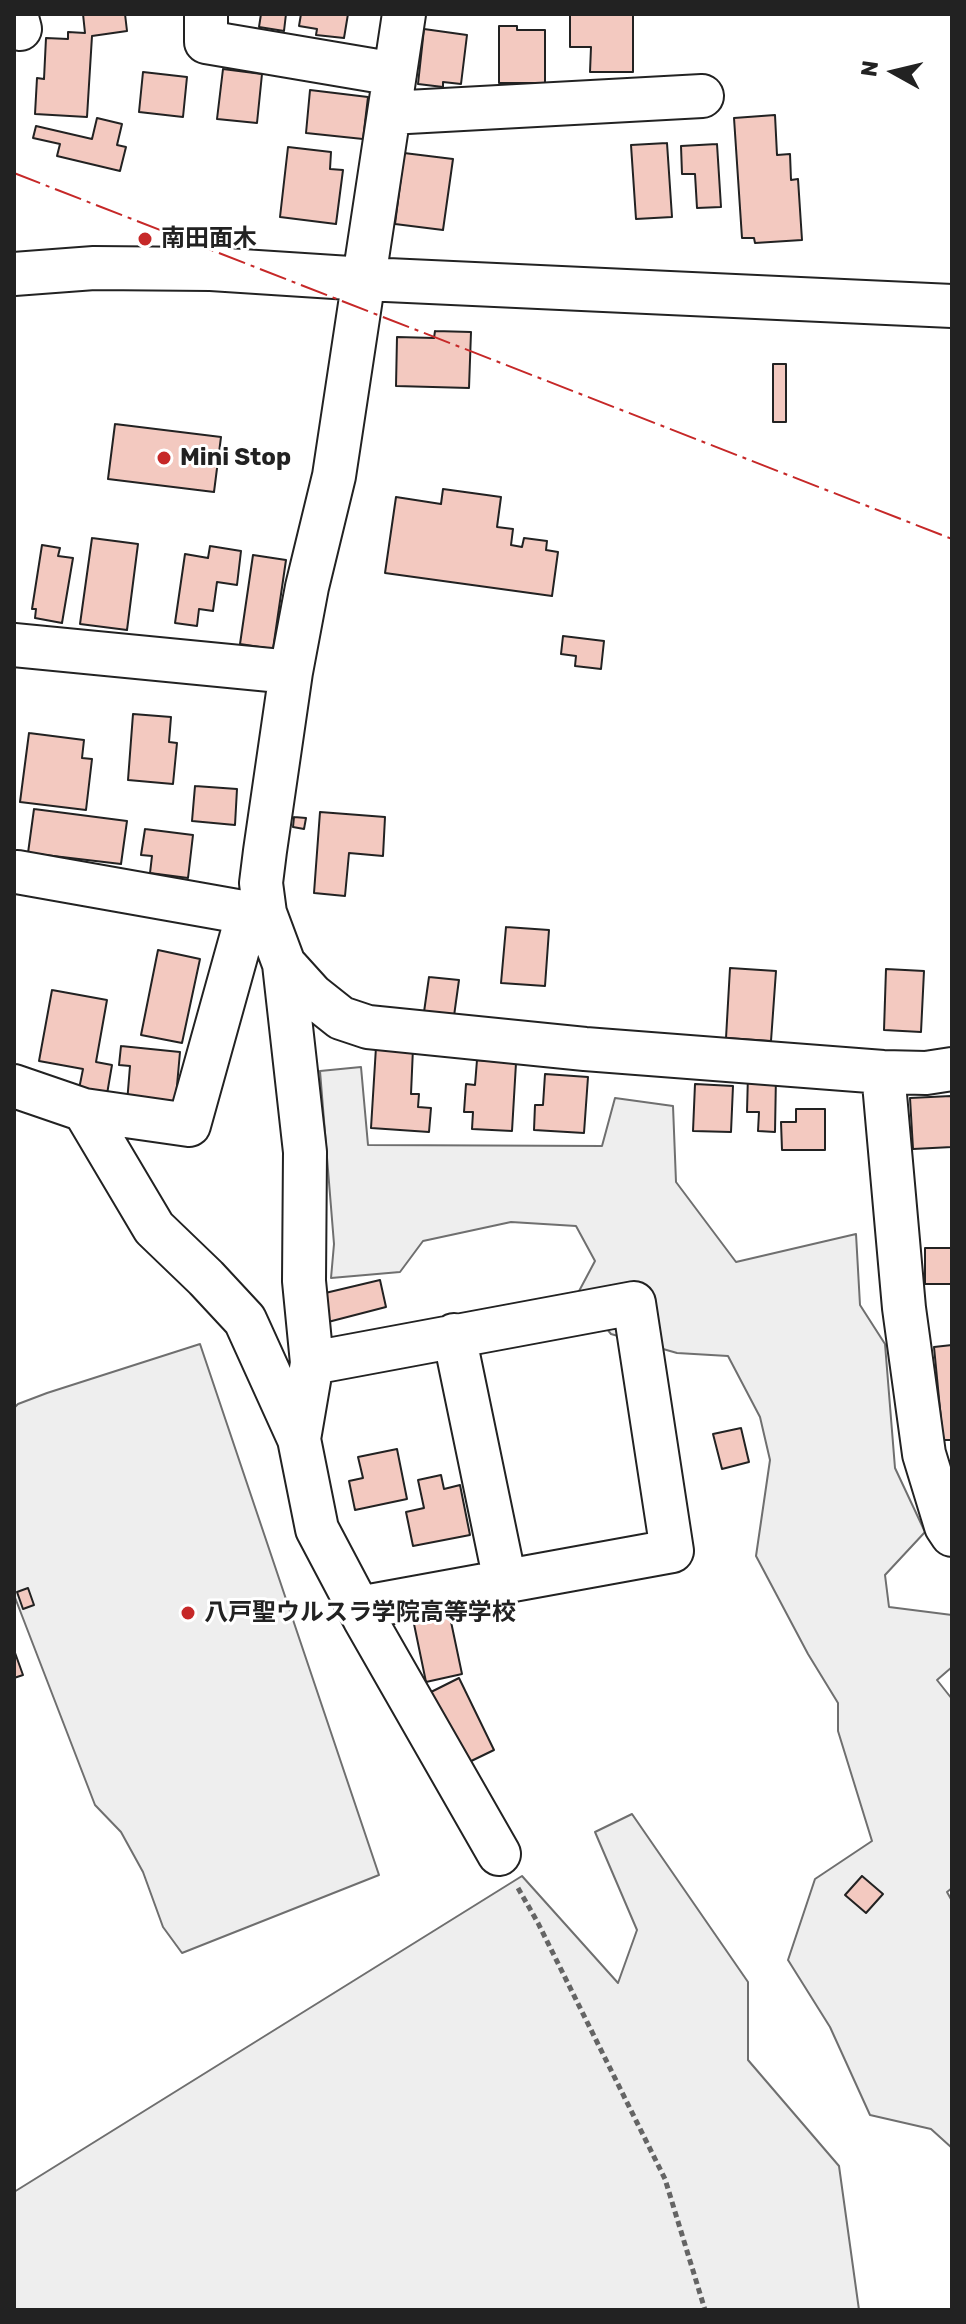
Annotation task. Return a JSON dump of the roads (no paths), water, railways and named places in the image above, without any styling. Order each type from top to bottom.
[{"type":"street","points":[[206,14],[206,42],[392,93],[702,96]]},
{"type":"street","points":[[14,1086],[84,1110],[189,1125],[257,913],[291,672],[307,587],[334,476],[404,14]]},
{"type":"street","points":[[14,274],[94,268],[211,269],[952,306]]},
{"type":"street","points":[[14,645],[291,672]]},
{"type":"street","points":[[17,872],[257,913]]},
{"type":"street","points":[[257,913],[284,964],[312,995],[341,1018],[368,1027],[585,1049],[883,1072],[926,1073],[952,1069]]},
{"type":"street","points":[[284,964],[305,1152],[304,1281],[312,1363],[299,1439]]},
{"type":"street","points":[[883,1072],[904,1308],[924,1454],[946,1526],[952,1535]]},
{"type":"street","points":[[84,1110],[154,1228],[245,1320],[299,1439],[317,1529],[499,1854]]},
{"type":"street","points":[[312,1363],[634,1303],[672,1551],[359,1608]]},
{"type":"street","points":[[454,1335],[505,1581]]},
{"type":"place","name":"南田面木","points":[[145,239]]},
{"type":"place","name":"Mini Stop","points":[[164,458]]},
{"type":"place","name":"八戸聖ウルスラ学院高等学校","points":[[188,1613]]}]
